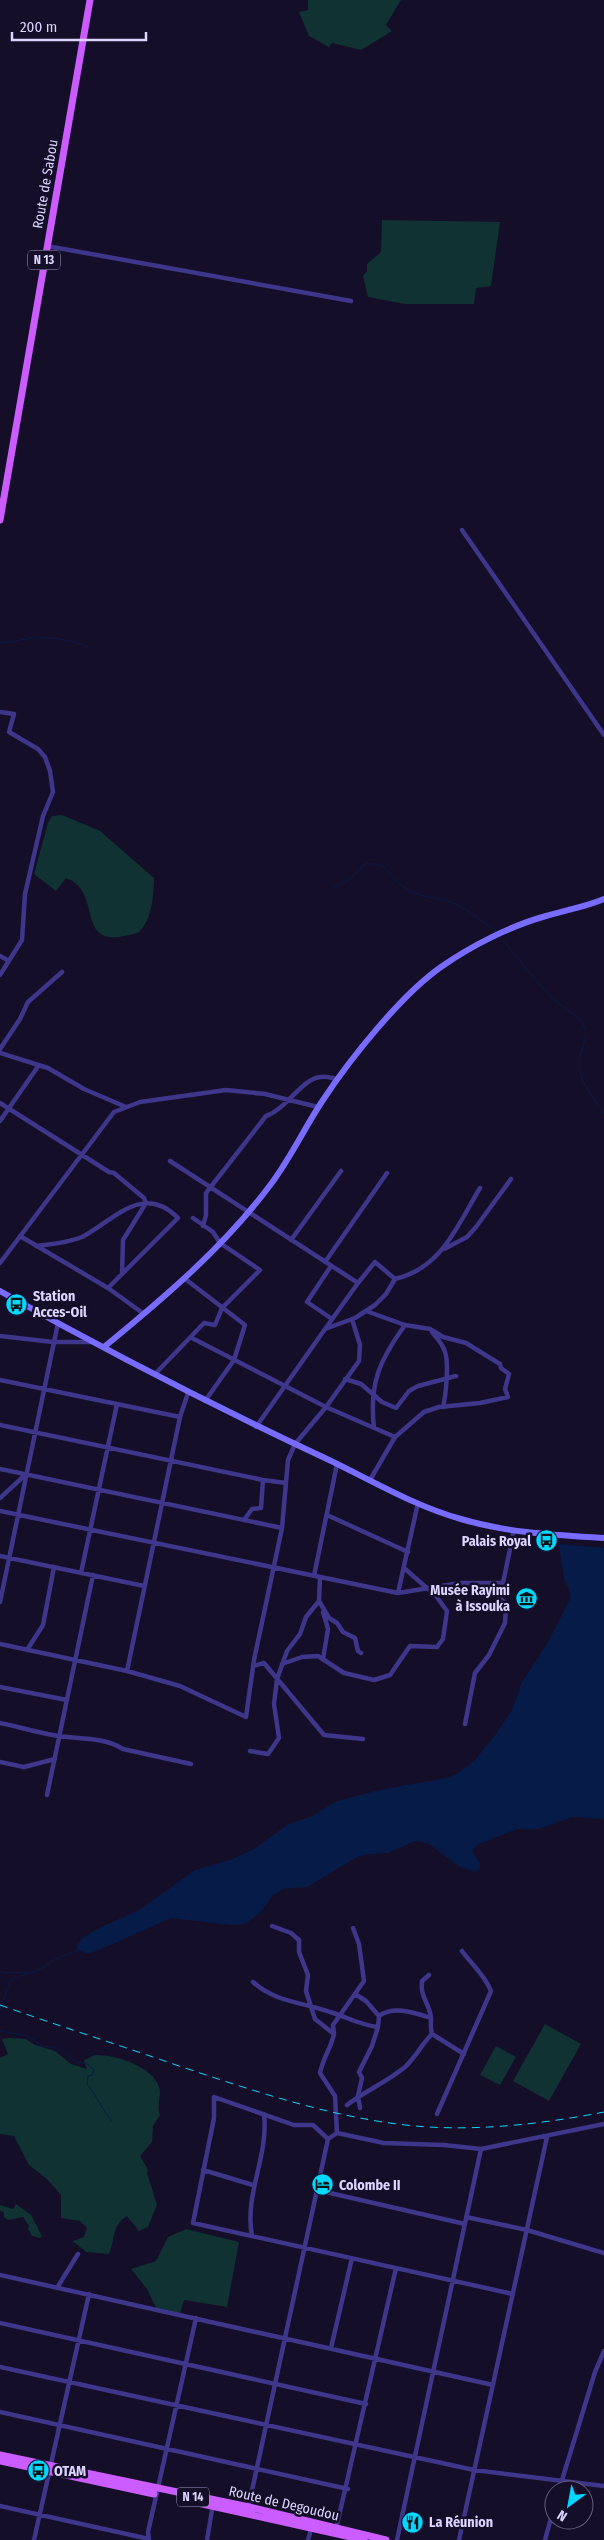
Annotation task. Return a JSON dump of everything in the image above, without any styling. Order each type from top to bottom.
[{"type":"main road","name":"Route de Sabou","points":[[0,520],[90,0]]},
{"type":"main road","name":"Route de Degoudou","points":[[0,2455],[157,2492],[386,2540]]},
{"type":"main road","name":"Route de Degoudou","points":[[0,2461],[50,2468]]},
{"type":"main road","name":"Route de Degoudou","points":[[336,2530],[364,2540]]},
{"type":"street","points":[[46,246],[351,301]]},
{"type":"street","points":[[462,530],[604,735]]},
{"type":"street","points":[[0,712],[14,714],[9,732],[38,749],[45,757],[50,771],[53,792],[43,816],[26,894],[22,940],[0,975]]},
{"type":"street","points":[[104,1347],[184,1278],[248,1213],[285,1164],[318,1107],[337,1079],[388,1018],[429,976],[455,958],[504,932],[544,916],[584,907],[604,899]]},
{"type":"street","points":[[0,956],[9,961]]},
{"type":"street","points":[[62,972],[28,1002],[0,1051],[39,1065],[108,1101],[127,1107]]},
{"type":"street","points":[[0,1122],[39,1065]]},
{"type":"street","points":[[203,1226],[206,1215],[206,1193],[266,1116],[280,1110],[304,1084],[320,1076],[337,1079]]},
{"type":"street","points":[[0,1262],[114,1112],[140,1102],[226,1090],[250,1091],[318,1107]]},
{"type":"street","points":[[0,1103],[81,1155],[120,1177],[144,1198],[146,1203]]},
{"type":"street","points":[[170,1161],[248,1213],[358,1282]]},
{"type":"street","points":[[291,1240],[341,1171]]},
{"type":"street","points":[[325,1262],[387,1173]]},
{"type":"street","points":[[443,1250],[467,1237],[511,1179]]},
{"type":"street","points":[[325,1329],[352,1319],[366,1311],[386,1294],[395,1279],[412,1275],[426,1267],[443,1250],[480,1188]]},
{"type":"street","points":[[122,1274],[123,1240],[146,1203]]},
{"type":"street","points":[[36,1246],[82,1237],[120,1210],[146,1203],[159,1205],[172,1211],[178,1218],[108,1288]]},
{"type":"street","points":[[155,1374],[204,1324],[215,1325],[222,1308],[260,1270],[220,1243],[213,1232],[193,1218]]},
{"type":"street","points":[[20,1236],[108,1288],[144,1314]]},
{"type":"street","points":[[256,1427],[358,1282],[376,1262],[395,1279]]},
{"type":"street","points":[[331,1266],[307,1302],[332,1319]]},
{"type":"street","points":[[184,1278],[245,1325],[234,1360],[205,1401]]},
{"type":"street","points":[[0,1291],[188,1393],[418,1503],[461,1519],[514,1530],[604,1538]]},
{"type":"street","points":[[366,1311],[405,1325],[430,1329],[443,1337],[466,1343],[500,1364],[500,1368],[509,1374],[505,1389],[508,1397],[480,1403],[443,1407],[424,1412],[395,1437],[370,1480]]},
{"type":"street","points":[[0,1644],[127,1671],[180,1686],[246,1717],[253,1666],[282,1528],[288,1460],[295,1444],[326,1407],[359,1361],[360,1346],[352,1319]]},
{"type":"street","points":[[0,1601],[58,1323]]},
{"type":"street","points":[[374,1428],[372,1392],[387,1350],[405,1325]]},
{"type":"street","points":[[430,1329],[443,1345],[446,1354],[447,1390],[443,1407]]},
{"type":"street","points":[[0,1336],[53,1342],[93,1342]]},
{"type":"street","points":[[192,1338],[326,1407],[395,1437]]},
{"type":"street","points":[[345,1379],[361,1384],[382,1402],[396,1408],[409,1391],[418,1386],[456,1376]]},
{"type":"street","points":[[0,1380],[180,1417]]},
{"type":"street","points":[[127,1671],[180,1417],[188,1393]]},
{"type":"street","points":[[82,1573],[117,1404]]},
{"type":"street","points":[[0,1425],[263,1480],[286,1483]]},
{"type":"street","points":[[314,1576],[337,1464]]},
{"type":"street","points":[[0,1469],[282,1528]]},
{"type":"street","points":[[0,1498],[26,1474]]},
{"type":"street","points":[[244,1520],[252,1509],[261,1508],[263,1480]]},
{"type":"street","points":[[398,1593],[418,1503]]},
{"type":"street","points":[[0,1510],[398,1593],[460,1583],[503,1583]]},
{"type":"street","points":[[327,1515],[408,1552]]},
{"type":"street","points":[[465,1724],[475,1673],[488,1655],[505,1623],[506,1604],[500,1597],[514,1530]]},
{"type":"street","points":[[0,1556],[144,1586]]},
{"type":"street","points":[[27,1650],[43,1625],[54,1567]]},
{"type":"street","points":[[282,1664],[302,1657],[318,1656],[344,1673],[374,1680],[390,1675],[410,1646],[437,1648],[443,1639],[447,1611],[443,1603],[404,1568]]},
{"type":"street","points":[[47,1795],[93,1575]]},
{"type":"street","points":[[320,1577],[319,1601],[328,1629],[323,1659]]},
{"type":"street","points":[[319,1601],[329,1618],[337,1623],[343,1632],[355,1638],[358,1651],[361,1654]]},
{"type":"street","points":[[250,1751],[268,1754],[279,1738],[274,1704],[277,1679],[287,1651],[300,1634],[306,1617],[319,1601]]},
{"type":"street","points":[[253,1666],[264,1663],[324,1735],[363,1740]]},
{"type":"street","points":[[0,1687],[67,1700]]},
{"type":"street","points":[[0,1723],[60,1736],[99,1741],[191,1764]]},
{"type":"street","points":[[0,1762],[24,1767],[54,1759]]},
{"type":"street","points":[[272,1926],[291,1933],[299,1940],[299,1952],[308,1975],[306,1991],[313,2008],[315,2020],[334,2034]]},
{"type":"street","points":[[337,2134],[335,2096],[320,2073],[322,2059],[332,2046],[333,2025],[364,1981],[359,1944],[353,1928]]},
{"type":"street","points":[[437,2114],[491,1991],[484,1975],[474,1967],[462,1951]]},
{"type":"street","points":[[429,1976],[422,1981],[421,1987],[422,1999],[431,2018],[429,2025],[432,2034],[464,2054]]},
{"type":"street","points":[[253,1982],[263,1991],[275,1997],[329,2011],[363,2026],[378,2027]]},
{"type":"street","points":[[355,1994],[366,2001],[379,2016]]},
{"type":"street","points":[[360,2108],[358,2096],[362,2087],[362,2078],[359,2072],[378,2027],[379,2016],[385,2011],[399,2011],[431,2018]]},
{"type":"street","points":[[347,2105],[358,2096],[380,2086],[407,2066],[432,2034]]},
{"type":"street","points":[[328,2140],[313,2125],[294,2125],[214,2097],[214,2118],[193,2223],[513,2294]]},
{"type":"street","points":[[252,2236],[249,2219],[254,2185],[266,2131],[264,2114]]},
{"type":"street","points":[[248,2510],[328,2140],[337,2134],[384,2143],[444,2145],[481,2149],[604,2124]]},
{"type":"street","points":[[459,2540],[547,2137]]},
{"type":"street","points":[[397,2540],[481,2149]]},
{"type":"street","points":[[203,2170],[254,2185]]},
{"type":"street","points":[[317,2190],[465,2224]]},
{"type":"street","points":[[466,2217],[526,2230],[604,2253]]},
{"type":"street","points":[[57,2288],[78,2254]]},
{"type":"street","points":[[331,2348],[352,2258]]},
{"type":"street","points":[[336,2530],[348,2489],[396,2268]]},
{"type":"street","points":[[0,2275],[493,2385]]},
{"type":"street","points":[[34,2540],[89,2294]]},
{"type":"street","points":[[0,2506],[149,2540],[157,2492],[196,2318]]},
{"type":"street","points":[[0,2323],[366,2404]]},
{"type":"street","points":[[0,2367],[474,2470],[562,2480],[595,2372],[604,2351]]},
{"type":"street","points":[[0,2412],[348,2489]]},
{"type":"street","points":[[206,2540],[213,2503]]},
{"type":"street","points":[[308,2540],[312,2525]]},
{"type":"green space","points":[[308,0],[401,0],[386,25],[392,31],[361,50],[332,43],[329,47],[309,36],[299,12],[308,10]]},
{"type":"green space","points":[[382,220],[500,222],[491,286],[476,288],[474,304],[405,304],[368,297],[363,276],[367,271],[367,264],[381,252]]},
{"type":"green space","points":[[62,815],[100,831],[154,878],[153,899],[149,914],[147,921],[139,932],[118,937],[104,936],[96,929],[85,896],[78,885],[66,878],[56,891],[34,874],[48,823],[52,816]]},
{"type":"green space","points":[[545,2024],[581,2044],[549,2101],[513,2081]]},
{"type":"green space","points":[[2,2039],[26,2039],[35,2045],[55,2051],[71,2064],[87,2069],[84,2060],[95,2055],[122,2059],[142,2068],[156,2080],[160,2094],[160,2115],[153,2126],[152,2142],[140,2156],[148,2170],[147,2173],[157,2205],[148,2227],[139,2231],[127,2216],[118,2224],[109,2254],[86,2252],[73,2241],[84,2237],[87,2228],[80,2221],[61,2218],[61,2195],[47,2179],[29,2165],[14,2136],[0,2134],[0,2058],[8,2054]]},
{"type":"green space","points":[[496,2046],[516,2057],[500,2085],[480,2075]]},
{"type":"green space","points":[[16,2204],[31,2215],[42,2236],[40,2238],[32,2236],[28,2229],[29,2226],[23,2217],[8,2220],[4,2217],[4,2212],[0,2211],[0,2205],[13,2209]]},
{"type":"green space","points":[[186,2229],[239,2242],[227,2307],[184,2300],[180,2314],[157,2310],[147,2289],[131,2269],[156,2261],[168,2237]]},
{"type":"water","points":[[559,1544],[604,1548],[604,1819],[572,1817],[539,1829],[517,1829],[477,1845],[472,1851],[480,1863],[480,1869],[475,1872],[458,1866],[429,1844],[415,1841],[388,1853],[368,1854],[357,1857],[307,1887],[283,1889],[273,1895],[260,1913],[245,1924],[231,1925],[171,1918],[88,1954],[78,1950],[77,1945],[84,1937],[139,1910],[195,1870],[230,1860],[254,1849],[287,1825],[312,1816],[337,1801],[379,1790],[446,1778],[458,1773],[474,1761],[496,1734],[512,1710],[522,1682],[547,1644],[570,1599],[569,1589],[564,1579]]},
{"type":"waterway","points":[[0,642],[51,638],[66,640],[88,647]]},
{"type":"waterway","points":[[334,887],[349,880],[365,864],[379,865],[411,892],[456,904],[477,917],[497,933]]},
{"type":"waterway","points":[[499,936],[552,998],[578,1018],[584,1026],[585,1041],[579,1062],[580,1073],[589,1092],[604,1114]]},
{"type":"waterway","points":[[0,2009],[10,1981],[39,1970],[56,1959],[78,1950]]},
{"type":"waterway","points":[[0,1971],[4,1973],[29,1972]]},
{"type":"waterway","points":[[0,2031],[28,2036],[44,2047],[58,2049],[74,2060],[86,2063],[94,2070],[92,2075],[88,2076],[87,2084],[112,2121]]},
{"type":"railway","points":[[0,2005],[260,2092],[314,2108],[369,2120],[423,2127],[475,2128],[553,2121],[604,2112]]},
{"type":"place","name":"Station Acces-Oil","points":[[17,1304]]},
{"type":"place","name":"Palais Royal","points":[[547,1541]]},
{"type":"place","name":"Musée Rayimi à Issouka","points":[[526,1598]]},
{"type":"place","name":"Colombe II","points":[[323,2185]]},
{"type":"place","name":"OTAM","points":[[38,2471]]},
{"type":"place","name":"La Réunion","points":[[413,2522]]}]
